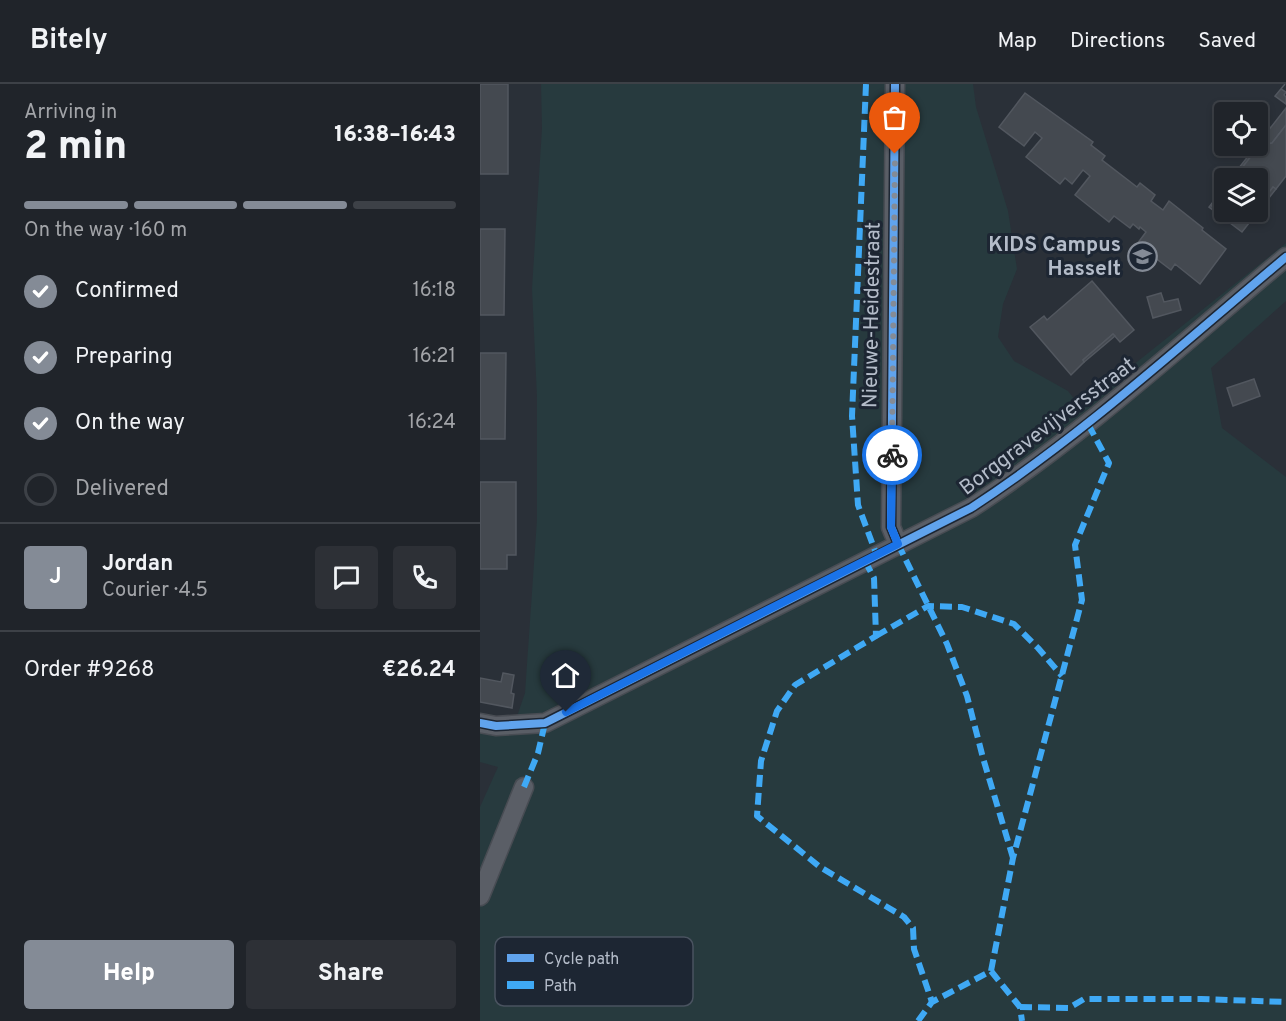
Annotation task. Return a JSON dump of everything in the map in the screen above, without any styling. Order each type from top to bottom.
[{"type":"street","name":"Nieuwe-Heidestraat","points":[[895,84],[891,527],[898,544]]},
{"type":"street","name":"Borggravevijversstraat","points":[[480,723],[496,726],[544,723],[971,508],[1011,482],[1088,424],[1286,257]]},
{"type":"street","points":[[480,896],[524,787]]},
{"type":"green space","points":[[541,84],[973,84],[976,107],[1008,211],[1017,269],[1003,304],[998,337],[1014,361],[1068,391],[1082,409],[1103,389],[1286,243],[1286,301],[1211,368],[1222,428],[1286,477],[1286,1021],[480,1021],[480,807],[498,767],[480,762],[480,725],[512,731],[525,693],[537,520],[537,397],[532,289],[542,128]]},
{"type":"building","points":[[480,84],[508,84],[508,174],[480,174]]},
{"type":"building","points":[[1285,84],[1281,89],[1286,92],[1284,95],[1286,104],[1275,96]]},
{"type":"building","points":[[1025,93],[1093,142],[1091,145],[1105,156],[1102,160],[1137,187],[1140,183],[1155,195],[1151,201],[1163,210],[1169,201],[1226,249],[1200,284],[1175,264],[1171,270],[1137,244],[1146,232],[1140,227],[1139,229],[1133,224],[1130,228],[1114,216],[1109,222],[1075,195],[1090,176],[1083,170],[1072,184],[1065,178],[1060,184],[1026,157],[1042,138],[1035,132],[1024,146],[999,127]]},
{"type":"building","points":[[1286,108],[1286,125],[1272,143],[1268,144],[1268,131]]},
{"type":"building","points":[[1286,125],[1286,176],[1276,189],[1273,187],[1268,194],[1268,168],[1242,168],[1251,156],[1268,156],[1268,144],[1272,143]]},
{"type":"building","points":[[1248,156],[1251,156],[1242,168],[1239,168]]},
{"type":"building","points":[[1273,187],[1276,189],[1268,199],[1268,194]]},
{"type":"building","points":[[1229,222],[1250,222],[1242,232]]},
{"type":"building","points":[[480,229],[505,229],[504,315],[480,315]]},
{"type":"building","points":[[1092,281],[1134,330],[1120,342],[1113,334],[1083,360],[1084,362],[1071,375],[1030,327],[1044,316],[1047,320]]},
{"type":"building","points":[[1161,293],[1164,302],[1178,299],[1181,310],[1153,318],[1147,297]]},
{"type":"building","points":[[1113,334],[1115,336],[1084,362],[1083,360]]},
{"type":"building","points":[[480,353],[506,353],[505,439],[480,439]]},
{"type":"building","points":[[1254,379],[1260,396],[1233,406],[1227,388]]},
{"type":"building","points":[[480,482],[516,482],[516,555],[507,555],[507,569],[480,569]]},
{"type":"building","points":[[503,673],[514,675],[511,693],[514,694],[512,708],[480,702],[480,678],[501,682]]},
{"type":"marked path","points":[[866,84],[852,416],[858,505],[877,556]]},
{"type":"marked path","points":[[991,971],[1013,858],[1082,600],[1075,545],[1109,463],[1088,424]]},
{"type":"marked path","points":[[898,544],[947,644],[967,696],[1013,858]]},
{"type":"marked path","points":[[865,561],[874,578],[876,636],[795,685],[777,711],[761,761],[757,816],[820,867],[904,917],[913,928],[914,949],[932,1002]]},
{"type":"marked path","points":[[876,636],[928,606],[962,607],[1014,624],[1062,676]]},
{"type":"marked path","points":[[524,787],[538,753],[545,723]]},
{"type":"marked path","points":[[991,971],[1020,1007],[1022,1021]]},
{"type":"marked path","points":[[918,1021],[932,1002],[991,971]]},
{"type":"marked path","points":[[1020,1007],[1069,1008],[1084,999],[1286,1002]]},
{"type":"cycle path","points":[[895,84],[891,527],[898,544]]},
{"type":"cycle path","points":[[480,723],[496,726],[545,723],[971,508],[1093,419],[1286,257]]},
{"type":"way so far","points":[[892,455],[895,154]]},
{"type":"place","name":"KIDS Campus Hasselt","points":[[1142,256]]},
{"type":"route","points":[[566,712],[898,544],[891,527],[892,455]]}]
